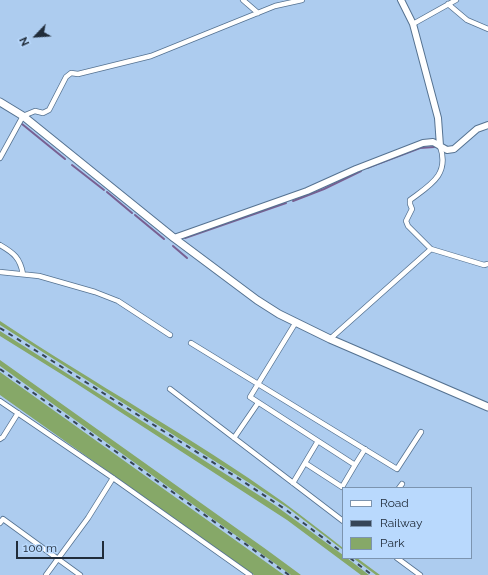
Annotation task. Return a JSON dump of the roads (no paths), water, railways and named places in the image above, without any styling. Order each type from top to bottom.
[{"type":"main road","points":[[0,102],[23,116],[174,238],[279,314],[330,339],[488,407]]},
{"type":"street","points":[[243,0],[258,13]]},
{"type":"street","points":[[0,158],[23,116],[35,111],[43,113],[49,110],[66,77],[71,74],[78,74],[151,56],[275,6],[302,0]]},
{"type":"street","points":[[401,0],[413,24],[438,118],[440,146],[443,156],[441,173],[436,181],[410,200],[412,209],[406,221],[408,226],[431,249],[484,265],[488,264]]},
{"type":"street","points":[[413,24],[456,0]]},
{"type":"street","points":[[448,4],[467,20],[488,29]]},
{"type":"street","points":[[174,238],[307,192],[356,169],[410,147],[433,142],[448,150],[454,149],[477,129],[488,125]]},
{"type":"street","points":[[0,245],[11,251],[17,257],[23,274]]},
{"type":"street","points":[[330,339],[431,249]]},
{"type":"street","points":[[0,272],[23,274],[60,281],[95,292],[118,301],[170,335]]},
{"type":"street","points":[[296,322],[250,397],[355,465]]},
{"type":"street","points":[[191,343],[397,469],[421,432]]},
{"type":"street","points":[[170,389],[342,521]]},
{"type":"street","points":[[0,401],[113,478],[250,575]]},
{"type":"street","points":[[234,438],[258,402]]},
{"type":"street","points":[[0,439],[3,437],[18,413]]},
{"type":"street","points":[[293,483],[318,441]]},
{"type":"street","points":[[305,463],[342,487],[365,449]]},
{"type":"street","points":[[46,575],[88,518],[113,478]]},
{"type":"street","points":[[0,523],[3,519],[80,575]]},
{"type":"street","points":[[398,559],[420,575]]},
{"type":"waterway","points":[[22,124],[65,159]]},
{"type":"waterway","points":[[367,168],[420,148],[434,147]]},
{"type":"waterway","points":[[72,165],[104,190]]},
{"type":"waterway","points":[[293,201],[324,189],[361,171]]},
{"type":"waterway","points":[[107,192],[132,213]]},
{"type":"waterway","points":[[185,238],[286,203]]},
{"type":"waterway","points":[[135,215],[164,239]]},
{"type":"waterway","points":[[173,246],[187,258]]},
{"type":"railway","points":[[0,328],[241,480],[285,509],[342,552]]},
{"type":"railway","points":[[0,369],[289,575]]},
{"type":"railway","points":[[351,559],[372,575]]}]
